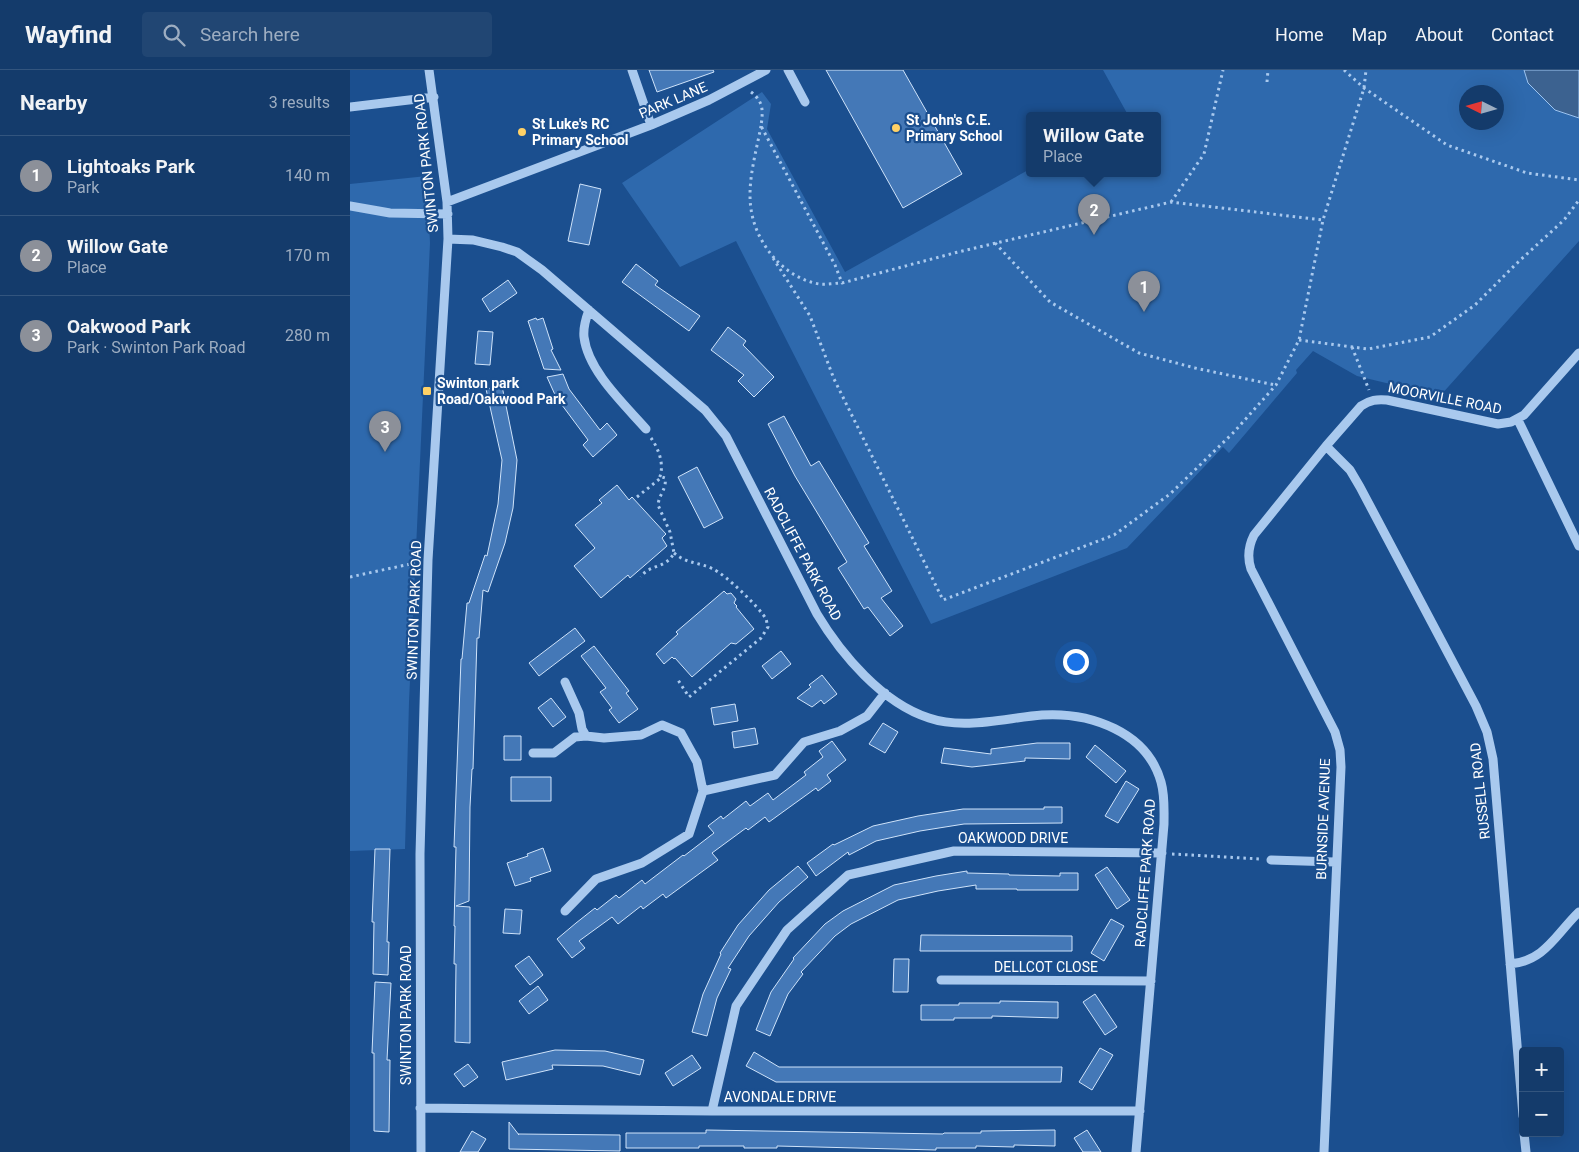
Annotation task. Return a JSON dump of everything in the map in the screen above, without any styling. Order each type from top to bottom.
[{"type":"street","name":"SWINTON PARK ROAD","points":[[421,1152],[420,854],[428,560],[448,239],[447,202],[429,70]]},
{"type":"street","points":[[632,70],[651,125]]},
{"type":"street","points":[[788,70],[805,102]]},
{"type":"street","name":"PARK LANE","points":[[447,202],[651,125],[709,100],[760,72]]},
{"type":"street","points":[[350,107],[434,97]]},
{"type":"street","points":[[350,206],[390,214],[448,214]]},
{"type":"street","name":"RADCLIFFE PARK ROAD","points":[[448,239],[487,243],[517,252],[542,270],[705,410],[719,426],[732,447],[817,614],[830,635],[858,668],[885,693],[912,711],[930,719],[943,721],[968,723],[1057,715],[1089,720],[1122,732],[1144,750],[1158,773],[1164,797],[1164,824],[1136,1152]]},
{"type":"street","points":[[589,310],[584,336],[589,354],[602,378],[646,429]]},
{"type":"street","name":"MOORVILLE ROAD","points":[[1326,446],[1361,406],[1373,400],[1387,400],[1498,424],[1518,420],[1579,353]]},
{"type":"street","points":[[1518,420],[1579,546]]},
{"type":"street","name":"BURNSIDE AVENUE","points":[[1324,1152],[1340,767],[1338,741],[1251,570],[1248,551],[1254,535],[1326,446]]},
{"type":"street","name":"RUSSELL ROAD","points":[[1326,446],[1350,470],[1360,487],[1476,706],[1487,732],[1493,759],[1521,1092]]},
{"type":"street","points":[[566,682],[586,736]]},
{"type":"street","points":[[703,791],[775,775],[804,742],[840,731],[867,716],[885,693]]},
{"type":"street","points":[[533,753],[554,752],[575,737],[604,738],[641,735],[662,724],[681,733],[697,762],[703,791],[689,834],[642,863],[596,879],[565,911]]},
{"type":"street","name":"OAKWOOD DRIVE","points":[[712,1111],[736,1006],[787,930],[848,875],[954,851],[1162,853]]},
{"type":"street","points":[[1271,860],[1335,862]]},
{"type":"street","points":[[1510,964],[1535,958],[1579,912]]},
{"type":"street","name":"DELLCOT CLOSE","points":[[941,980],[1151,981]]},
{"type":"street","name":"AVONDALE DRIVE","points":[[420,1108],[712,1111],[1140,1111]]},
{"type":"street","points":[[1524,1137],[1526,1152]]},
{"type":"path","points":[[1171,202],[1204,154],[1223,70]]},
{"type":"path","points":[[1267,82],[1268,70]]},
{"type":"path","points":[[1344,70],[1364,88],[1446,145],[1527,173],[1579,180]]},
{"type":"path","points":[[740,84],[756,96],[763,109],[751,180],[751,210],[759,235],[810,316],[834,379],[943,600],[1114,535],[1170,494],[1234,432],[1276,385],[1299,340],[1323,220],[1364,88],[1367,70]]},
{"type":"path","points":[[761,126],[835,265],[842,283]]},
{"type":"path","points":[[1299,340],[1368,349],[1430,337],[1475,305],[1564,220],[1579,200]]},
{"type":"path","points":[[773,258],[790,272],[805,280],[820,284],[842,283],[995,243],[1171,202],[1323,220]]},
{"type":"path","points":[[995,243],[1050,302],[1139,353],[1195,368],[1276,385]]},
{"type":"path","points":[[1352,346],[1373,400]]},
{"type":"path","points":[[646,429],[657,447],[661,476],[659,480]]},
{"type":"path","points":[[637,497],[662,477],[666,482],[665,490],[658,505],[670,532],[674,553],[669,561],[644,572],[641,577]]},
{"type":"path","points":[[674,553],[685,561],[713,568],[726,577],[759,610],[766,620],[768,627],[761,638],[689,697],[678,680]]},
{"type":"path","points":[[350,577],[428,560]]},
{"type":"path","points":[[1162,853],[1271,860]]},
{"type":"shaded area","points":[[1103,70],[1579,70],[1579,241],[1440,396],[1357,376],[1313,351],[1296,370],[1297,373],[1229,453],[1223,447],[1127,548],[931,624],[736,241],[680,267],[622,183],[762,92],[771,104],[767,129],[845,272],[1026,171],[1026,177],[1161,177],[1161,112],[1126,112]]},
{"type":"shaded area","points":[[1524,70],[1579,70],[1579,118],[1555,110],[1528,83]]},
{"type":"shaded area","points":[[427,176],[430,243],[409,702],[405,849],[350,851],[350,184]]},
{"type":"building","points":[[649,70],[713,70],[714,72],[657,92]]},
{"type":"building","points":[[826,70],[903,70],[962,174],[903,208]]},
{"type":"building","points":[[580,184],[601,189],[589,245],[568,241]]},
{"type":"building","points":[[636,264],[658,281],[655,285],[700,316],[689,331],[622,282]]},
{"type":"building","points":[[508,280],[517,293],[490,312],[482,299]]},
{"type":"building","points":[[536,318],[537,320],[543,318],[553,349],[551,350],[561,370],[544,369],[528,321]]},
{"type":"building","points":[[728,327],[746,341],[743,345],[774,377],[754,397],[738,381],[744,375],[711,350]]},
{"type":"building","points":[[478,331],[493,332],[490,365],[475,364]]},
{"type":"building","points":[[563,374],[569,389],[600,430],[607,423],[617,435],[593,457],[583,445],[588,440],[556,397],[547,377]]},
{"type":"building","points":[[502,386],[517,460],[513,508],[505,543],[488,592],[483,590],[479,638],[477,638],[470,807],[469,901],[456,906],[470,907],[470,1043],[455,1042],[456,964],[454,964],[454,926],[456,847],[454,847],[461,659],[467,603],[469,603],[485,555],[487,556],[498,504],[502,460],[486,389]]},
{"type":"building","points":[[784,416],[811,466],[819,461],[869,543],[864,546],[892,591],[881,598],[903,626],[890,636],[868,607],[864,609],[838,568],[847,562],[795,476],[768,424]]},
{"type":"building","points":[[697,467],[723,518],[704,528],[678,477]]},
{"type":"building","points":[[617,485],[629,500],[632,497],[666,534],[662,538],[667,546],[630,578],[628,575],[601,598],[574,566],[595,548],[575,525],[602,503],[599,500]]},
{"type":"building","points":[[724,591],[727,594],[731,593],[736,599],[734,603],[736,607],[754,629],[736,644],[731,643],[692,677],[675,658],[672,657],[664,664],[656,654],[678,634],[676,632]]},
{"type":"building","points":[[575,628],[585,641],[539,676],[529,663]]},
{"type":"building","points":[[594,646],[629,691],[626,693],[638,709],[619,723],[609,710],[612,708],[600,692],[606,688],[581,656]]},
{"type":"building","points":[[781,651],[791,664],[772,679],[762,666]]},
{"type":"building","points":[[822,675],[837,694],[824,704],[821,700],[812,707],[797,698],[811,687],[809,685]]},
{"type":"building","points":[[551,698],[566,717],[553,727],[538,708]]},
{"type":"building","points":[[735,704],[738,721],[714,725],[711,708]]},
{"type":"building","points":[[883,723],[898,732],[885,753],[869,744]]},
{"type":"building","points":[[755,728],[758,744],[734,748],[732,732]]},
{"type":"building","points":[[504,736],[521,736],[521,760],[504,760]]},
{"type":"building","points":[[832,741],[846,760],[827,775],[831,781],[818,791],[816,788],[769,822],[765,817],[748,830],[746,828],[712,853],[718,860],[666,898],[663,894],[643,909],[641,906],[618,924],[612,917],[579,941],[585,948],[572,958],[557,939],[595,908],[597,910],[616,895],[619,898],[642,880],[645,884],[684,856],[714,833],[708,826],[721,816],[723,819],[746,801],[750,806],[768,793],[773,800],[806,775],[804,772],[823,757],[819,751]]},
{"type":"building","points":[[1037,743],[1070,743],[1070,759],[1025,758],[1025,761],[972,767],[941,763],[944,748],[991,754],[991,749]]},
{"type":"building","points":[[1095,745],[1126,771],[1116,783],[1086,757]]},
{"type":"building","points":[[511,777],[551,777],[551,801],[511,801]]},
{"type":"building","points":[[1126,781],[1139,789],[1118,823],[1105,816]]},
{"type":"building","points":[[1044,807],[1062,807],[1062,823],[964,824],[920,831],[876,841],[849,855],[848,852],[816,876],[807,863],[833,844],[873,826],[963,809],[1044,809]]},
{"type":"building","points":[[543,848],[551,871],[530,878],[531,881],[515,886],[507,863],[528,856],[527,854]]},
{"type":"building","points":[[375,849],[390,849],[387,942],[389,942],[388,975],[373,974],[374,922],[372,922]]},
{"type":"building","points":[[798,866],[808,877],[779,902],[749,936],[728,968],[731,969],[717,998],[707,1036],[692,1032],[703,994],[720,953],[738,925],[769,890]]},
{"type":"building","points":[[1107,867],[1130,900],[1117,909],[1095,875]]},
{"type":"building","points":[[967,871],[967,873],[1060,876],[1060,873],[1078,873],[1078,890],[976,889],[976,885],[898,900],[851,924],[835,936],[801,972],[803,974],[788,994],[770,1036],[756,1030],[771,992],[793,958],[825,924],[843,911],[894,885]]},
{"type":"building","points":[[505,909],[522,910],[520,934],[503,933]]},
{"type":"building","points":[[1111,919],[1124,926],[1104,961],[1091,953]]},
{"type":"building","points":[[921,935],[1072,936],[1072,951],[920,951]]},
{"type":"building","points":[[529,956],[543,975],[530,985],[515,966]]},
{"type":"building","points":[[894,959],[909,959],[908,992],[893,992]]},
{"type":"building","points":[[375,982],[391,983],[387,1060],[390,1060],[389,1132],[374,1131],[374,1053],[372,1053]]},
{"type":"building","points":[[538,986],[548,1000],[529,1014],[519,1001]]},
{"type":"building","points":[[1095,994],[1117,1027],[1105,1035],[1083,1002]]},
{"type":"building","points":[[1000,1001],[1058,1002],[1058,1018],[992,1016],[992,1018],[921,1020],[921,1005],[1000,1003]]},
{"type":"building","points":[[1100,1048],[1113,1055],[1092,1090],[1079,1082]]},
{"type":"building","points":[[555,1050],[605,1051],[644,1060],[640,1075],[603,1066],[552,1065],[553,1069],[506,1080],[502,1062]]},
{"type":"building","points":[[754,1052],[779,1067],[1062,1067],[1061,1082],[776,1082],[746,1066]]},
{"type":"building","points":[[692,1055],[701,1068],[673,1086],[665,1073]]},
{"type":"building","points":[[468,1064],[478,1077],[464,1087],[454,1074]]},
{"type":"building","points":[[509,1122],[518,1134],[620,1135],[620,1151],[509,1149]]},
{"type":"building","points":[[706,1130],[943,1134],[981,1133],[981,1131],[1055,1130],[1055,1146],[976,1146],[976,1148],[936,1148],[936,1150],[777,1146],[777,1148],[699,1146],[699,1148],[626,1148],[626,1133],[706,1133]]},
{"type":"building","points":[[1087,1130],[1101,1152],[1083,1152],[1074,1138]]},
{"type":"building","points":[[472,1131],[486,1139],[478,1152],[460,1152]]},
{"type":"place","name":"St John's C.E. Primary School","points":[[896,128]]},
{"type":"place","name":"St Luke's RC Primary School","points":[[522,132]]},
{"type":"place","name":"Willow Gate","points":[[1094,235]]},
{"type":"place","name":"Lightoaks Park","points":[[1144,312]]},
{"type":"place","name":"Swinton park Road/Oakwood Park","points":[[427,391]]},
{"type":"place","name":"Oakwood Park","points":[[385,452]]}]
